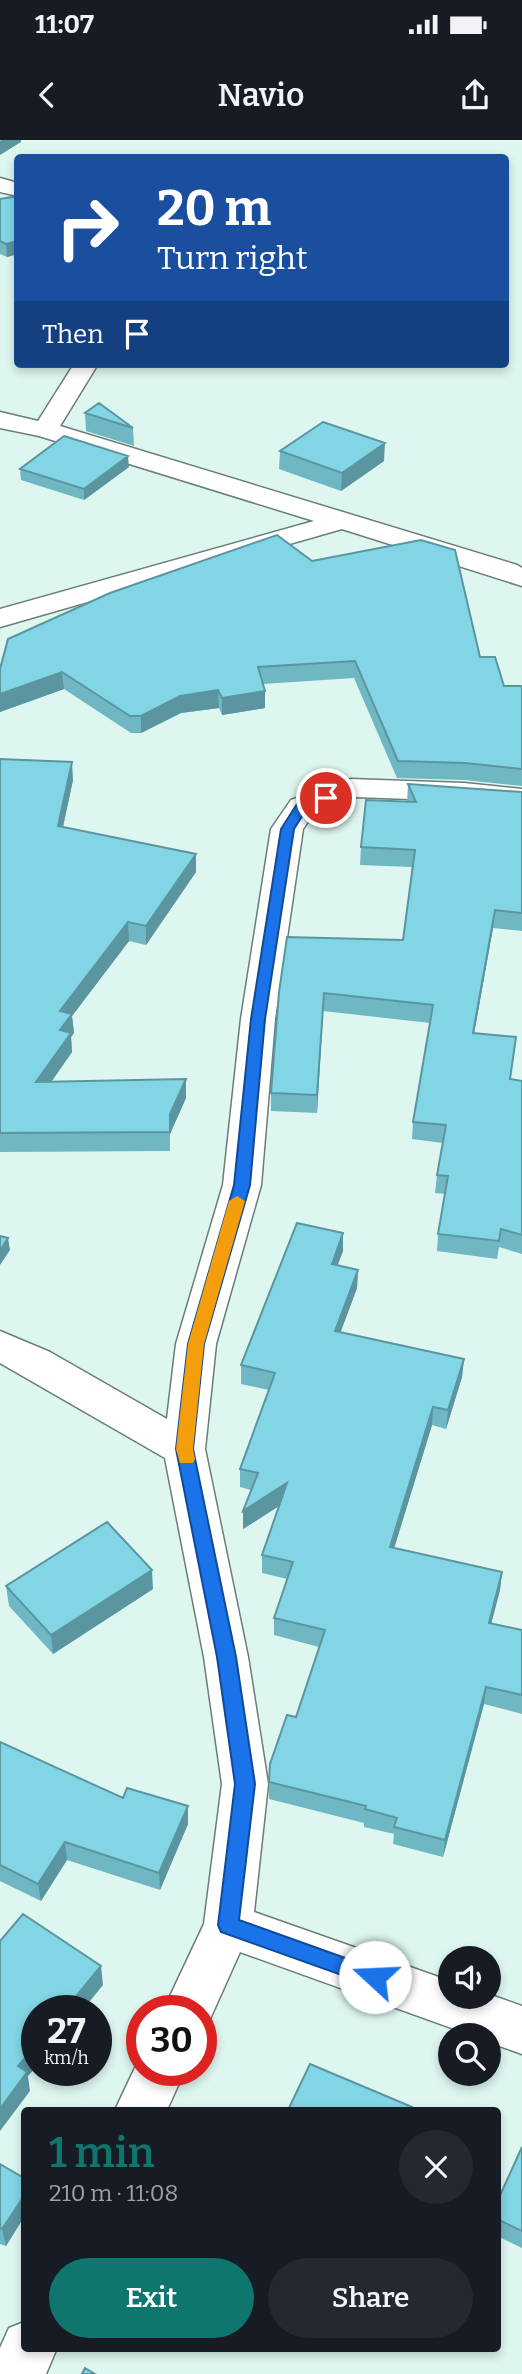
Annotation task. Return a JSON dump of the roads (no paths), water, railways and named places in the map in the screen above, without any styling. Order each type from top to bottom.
[{"type":"street","points":[[44,430],[83,368]]},
{"type":"street","points":[[0,419],[507,571],[522,578]]},
{"type":"street","points":[[0,618],[342,521]]},
{"type":"street","points":[[195,1995],[228,1925],[245,1784],[226,1657],[184,1449],[196,1344],[242,1185],[258,1019],[287,829],[302,807],[351,788],[464,792],[522,798]]},
{"type":"street","points":[[0,1346],[36,1363],[184,1449]]},
{"type":"street","points":[[228,1925],[522,2030]]},
{"type":"street","points":[[142,2107],[152,2086]]},
{"type":"street","points":[[17,2374],[27,2352]]}]
